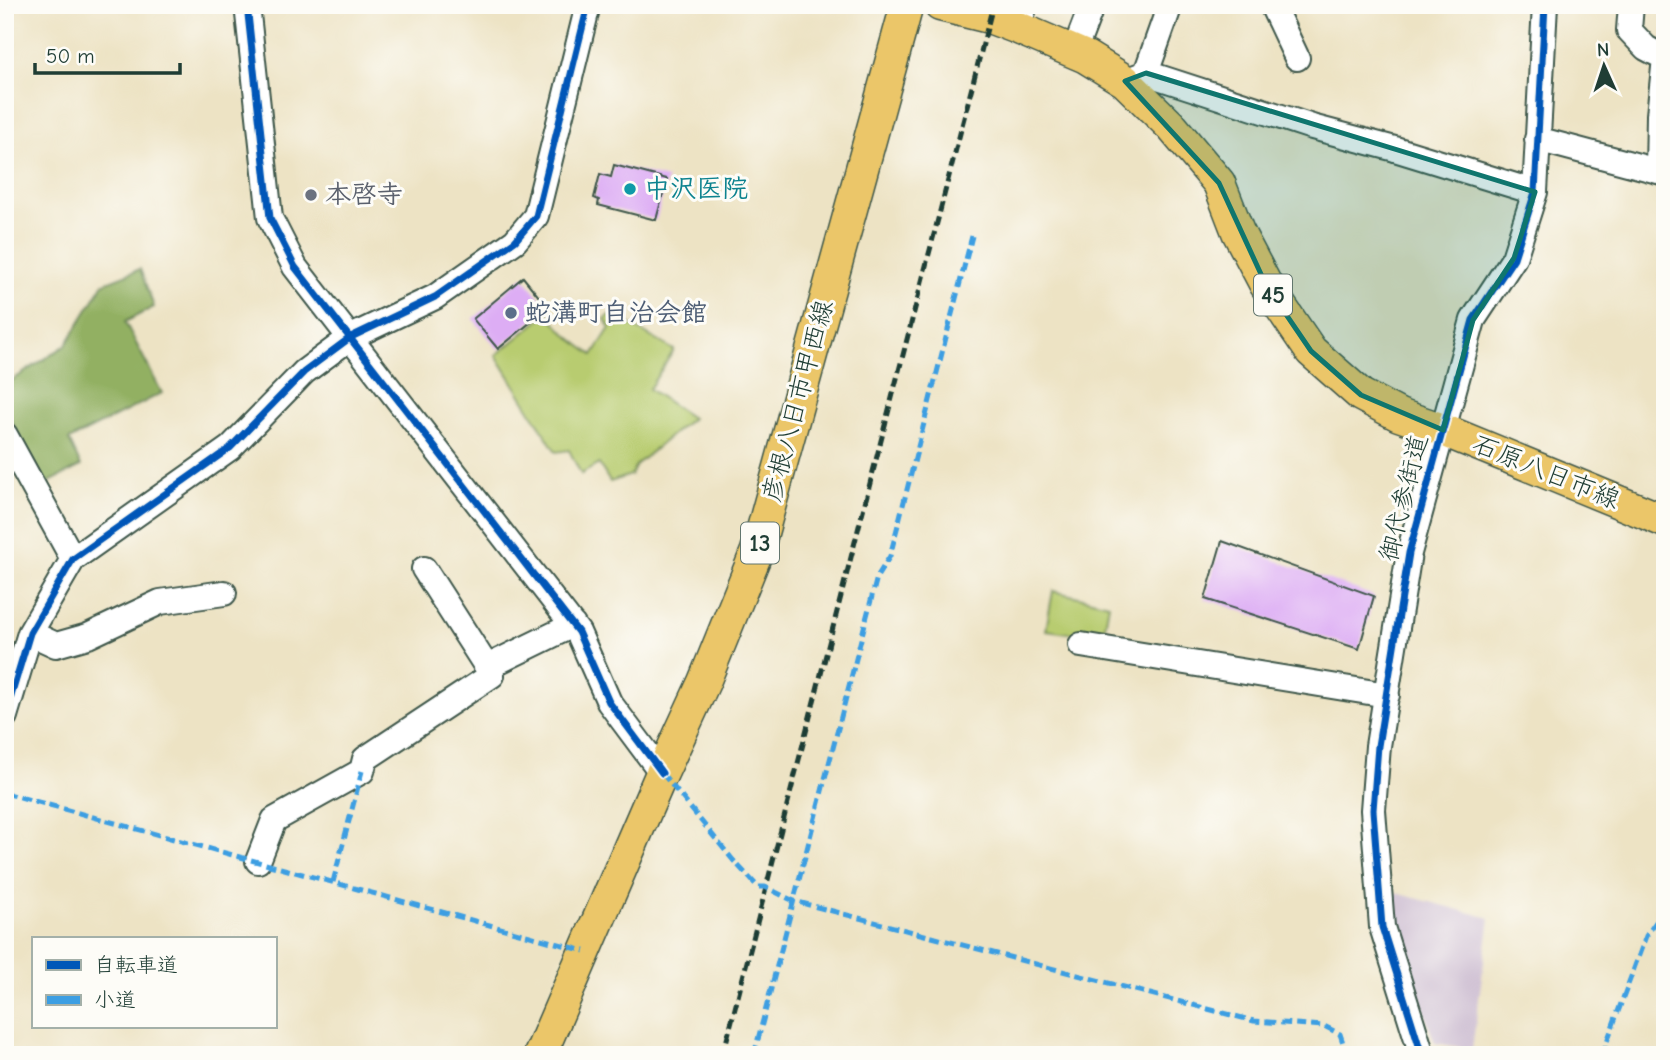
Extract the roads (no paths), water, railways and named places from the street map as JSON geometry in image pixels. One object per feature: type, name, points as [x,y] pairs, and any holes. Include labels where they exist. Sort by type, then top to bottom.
[{"type":"main road","name":"彦根八日市甲西線","points":[[540,1055],[704,682],[757,551],[906,5]]},
{"type":"main road","name":"石原八日市線","points":[[940,5],[989,17],[1022,17],[1074,52],[1136,77],[1172,127],[1219,183],[1238,232],[1266,285],[1311,351],[1361,395],[1399,415],[1443,430],[1665,521]]},
{"type":"street","points":[[247,5],[270,218],[295,267],[573,625],[609,702],[662,773]]},
{"type":"street","points":[[5,716],[30,633],[74,559],[230,448],[304,372],[351,337],[435,297],[515,241],[536,216],[588,5]]},
{"type":"street","points":[[1074,52],[1092,5]]},
{"type":"street","points":[[1170,5],[1136,77],[1395,149],[1535,192]]},
{"type":"street","points":[[1272,5],[1297,58]]},
{"type":"street","name":"御代参街道","points":[[1422,1055],[1382,927],[1373,810],[1378,746],[1409,553],[1473,320],[1514,257],[1535,192],[1545,5]]},
{"type":"street","points":[[1537,139],[1661,172],[1659,115],[1665,58],[1646,48],[1629,30],[1631,5]]},
{"type":"street","points":[[5,435],[74,559]]},
{"type":"street","points":[[258,861],[274,820],[362,771],[365,759],[492,676],[424,569]]},
{"type":"street","points":[[30,633],[56,645],[88,636],[160,602],[223,593]]},
{"type":"street","points":[[487,667],[573,625]]},
{"type":"street","points":[[1082,645],[1387,695]]},
{"type":"railway","points":[[723,1055],[993,5]]},
{"type":"place","name":"中沢医院","points":[[630,189]]},
{"type":"place","name":"本啓寺","points":[[311,195]]},
{"type":"place","name":"蛇溝町自治会館","points":[[511,313]]}]
